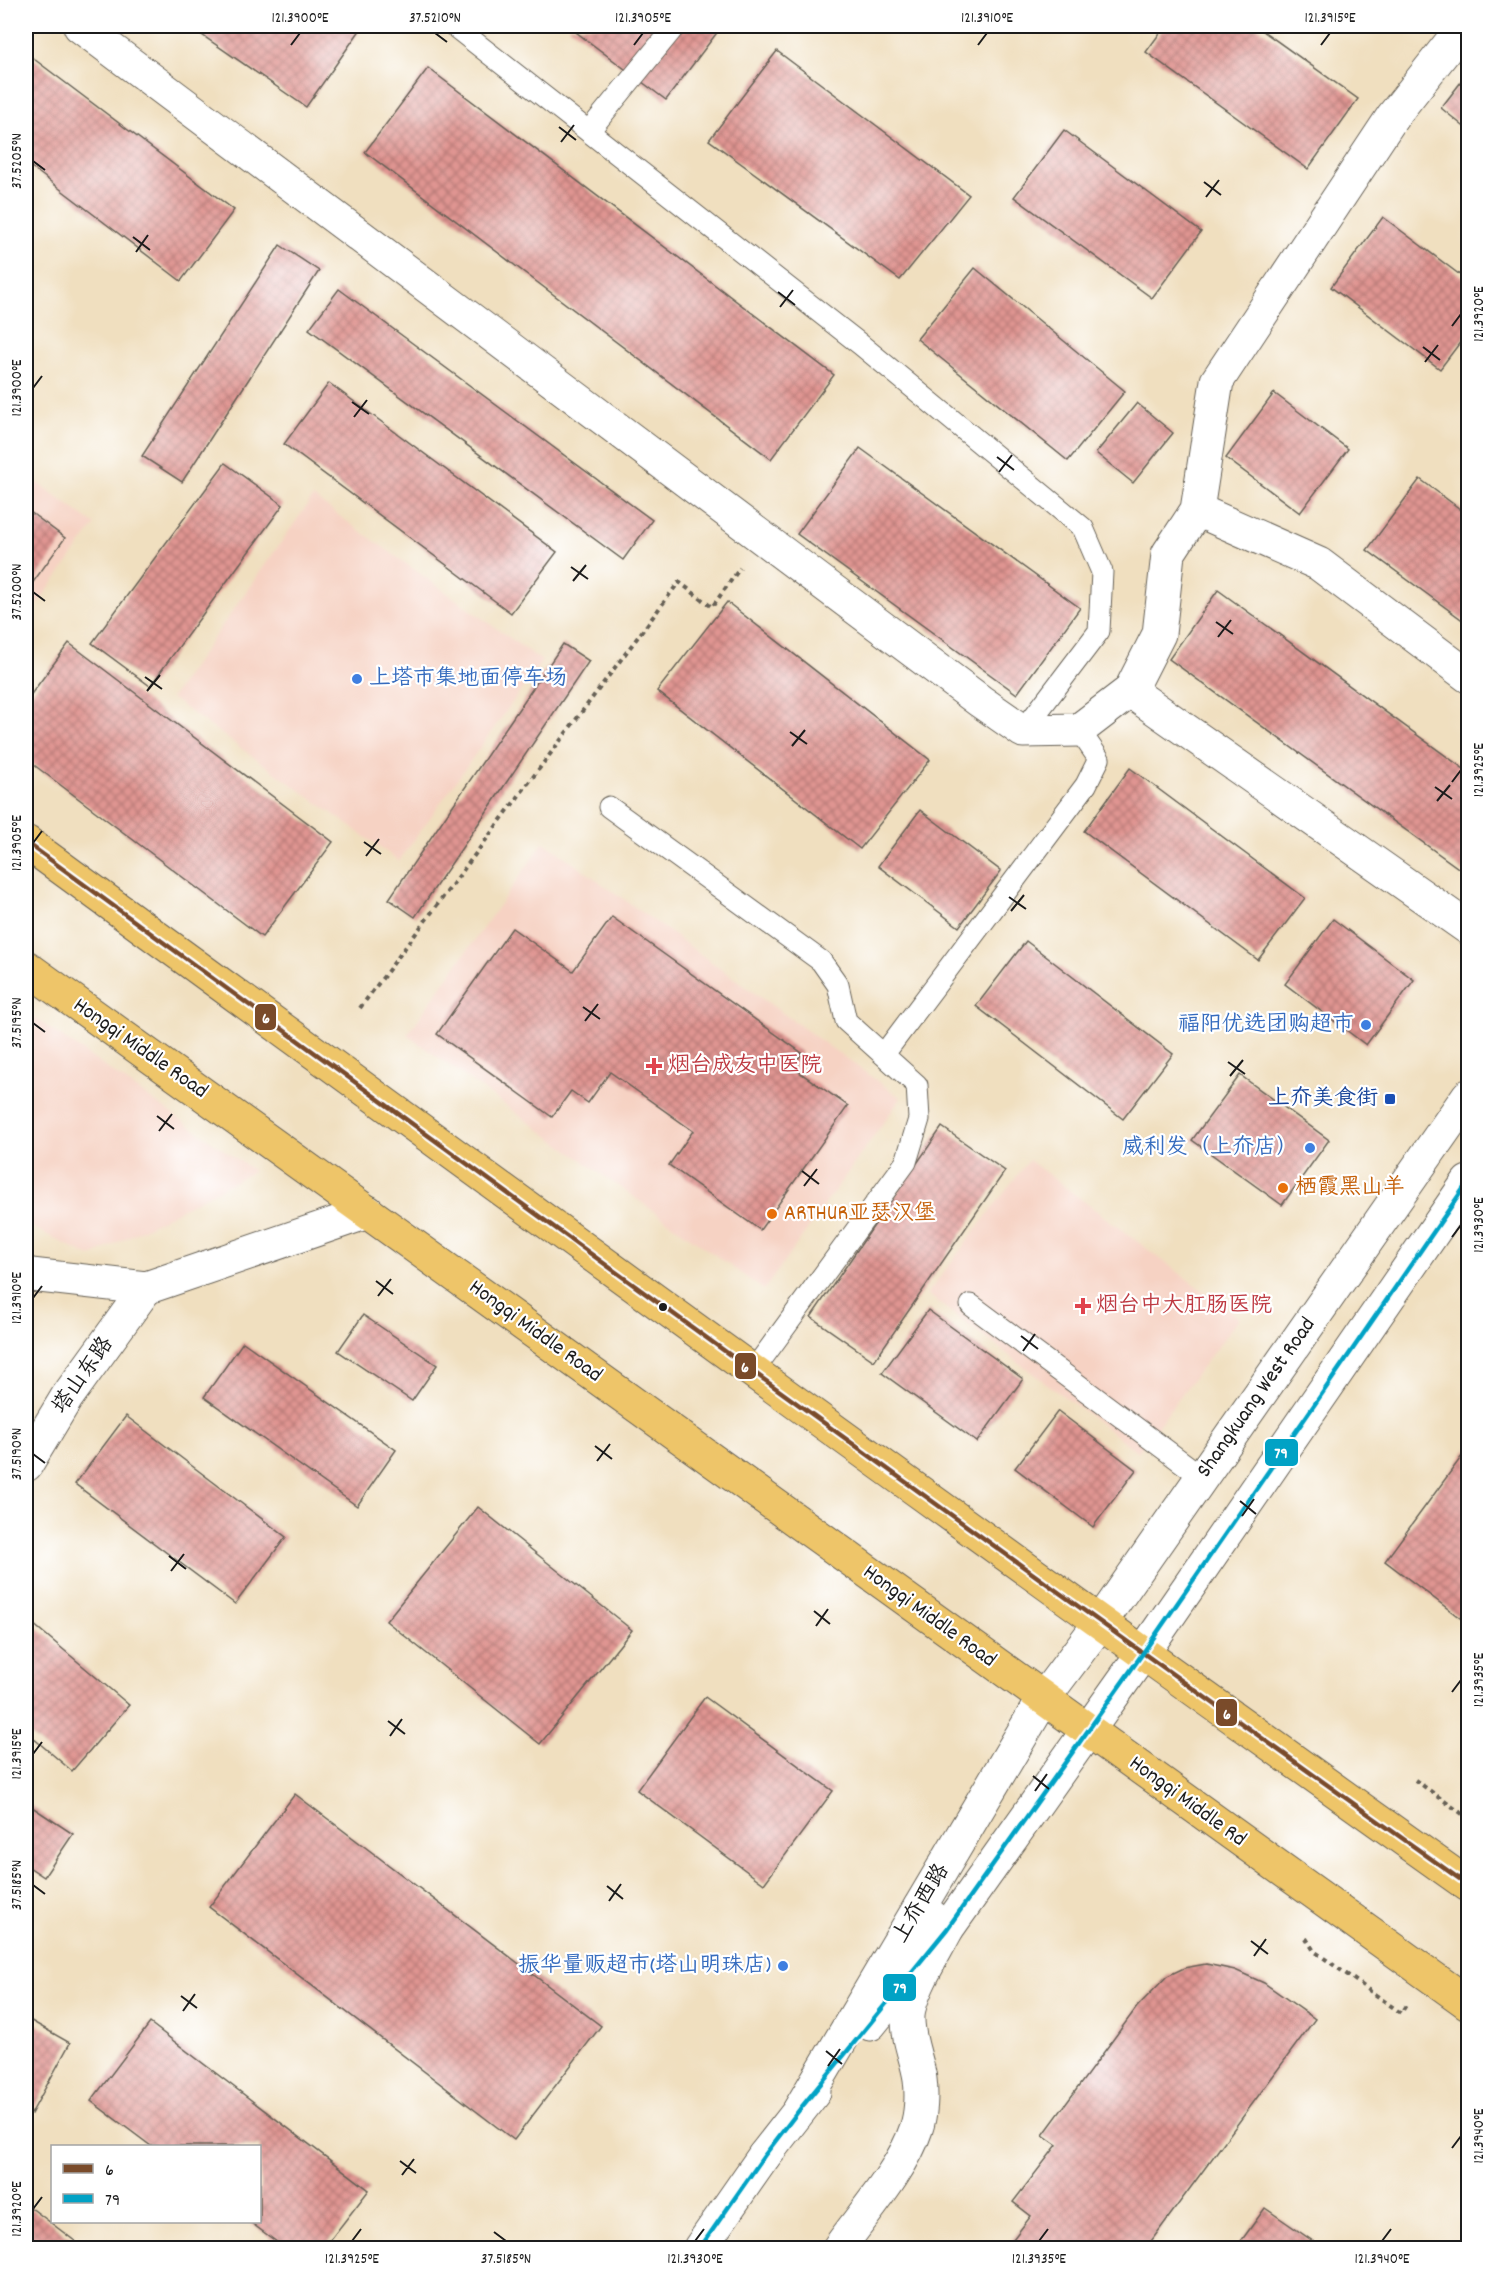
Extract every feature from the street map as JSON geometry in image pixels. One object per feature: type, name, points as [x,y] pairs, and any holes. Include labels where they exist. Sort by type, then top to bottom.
[{"type":"main road","points":[[26,842],[1100,1623],[1468,1885]]},
{"type":"main road","name":"Hongqi Middle Road","points":[[26,968],[1043,1699]]},
{"type":"main road","name":"Hongqi Middle Rd","points":[[1043,1699],[1468,2003]]},
{"type":"street","points":[[80,26],[1023,731],[1079,730],[1130,691],[1159,634],[1168,554],[1197,510],[1216,381],[1393,116],[1464,26]]},
{"type":"street","points":[[1197,510],[1319,564],[1468,676]]},
{"type":"street","points":[[1130,691],[1468,928]]},
{"type":"street","name":"Shangkuang West Road","points":[[1043,1699],[1100,1623],[1468,1096]]},
{"type":"street","points":[[1143,1653],[1468,1182]]},
{"type":"street","points":[[26,1273],[146,1288],[368,1212]]},
{"type":"street","name":"塔山东路","points":[[26,1465],[67,1397],[146,1288]]},
{"type":"street","name":"上夼西路","points":[[700,2248],[800,2109],[947,1929],[1143,1653]]},
{"type":"street","name":"上夼西路","points":[[800,2109],[1043,1699]]},
{"type":"street","points":[[839,2248],[899,2164],[916,2129],[921,2101],[920,2079],[908,2035],[908,2014],[913,1996],[947,1929],[920,1907]]},
{"type":"lane","points":[[454,26],[860,344],[1083,528],[1102,572],[1099,631],[1023,731]]},
{"type":"lane","points":[[589,131],[675,26]]},
{"type":"lane","points":[[884,1054],[1086,785],[1099,759],[1079,730]]},
{"type":"lane","points":[[609,807],[821,961],[838,985],[846,1021],[917,1085],[919,1119],[906,1162],[753,1371]]},
{"type":"lane","points":[[971,1305],[1202,1477]]},
{"type":"path","points":[[360,1008],[679,582],[712,607],[745,562]]},
{"type":"path","points":[[1415,1780],[1468,1818]]},
{"type":"shaded area","points":[[26,474],[95,525],[26,620]]},
{"type":"shaded area","name":"上塔市集地面停车场","points":[[313,497],[542,661],[399,861],[171,698]]},
{"type":"shaded area","name":"烟台成友中医院","points":[[544,842],[901,1098],[764,1290],[407,1035]]},
{"type":"shaded area","points":[[26,1012],[254,1171],[90,1257],[26,1224]]},
{"type":"shaded area","name":"烟台中大肛肠医院","points":[[1029,1160],[1239,1318],[1138,1452],[927,1294]]},
{"type":"building","points":[[189,26],[363,26],[306,107]]},
{"type":"building","points":[[568,26],[722,26],[666,100]]},
{"type":"building","points":[[1165,26],[1256,26],[1358,99],[1308,169],[1146,52]]},
{"type":"building","points":[[777,51],[969,195],[900,280],[709,140]]},
{"type":"building","points":[[26,53],[234,210],[181,281],[26,163]]},
{"type":"building","points":[[428,68],[834,375],[771,459],[365,152]]},
{"type":"building","points":[[1468,73],[1468,130],[1441,108]]},
{"type":"building","points":[[1064,130],[1201,232],[1152,298],[1014,197]]},
{"type":"building","points":[[1383,217],[1468,281],[1468,332],[1440,369],[1331,287]]},
{"type":"building","points":[[280,245],[319,271],[182,482],[142,456]]},
{"type":"building","points":[[975,268],[1125,391],[1068,461],[917,339]]},
{"type":"building","points":[[339,289],[652,520],[623,560],[309,329]]},
{"type":"building","points":[[329,383],[557,552],[511,613],[284,444]]},
{"type":"building","points":[[1274,393],[1348,449],[1300,513],[1226,458]]},
{"type":"building","points":[[1137,403],[1173,433],[1133,483],[1096,453]]},
{"type":"building","points":[[860,448],[1080,608],[1017,694],[797,534]]},
{"type":"building","points":[[225,463],[283,505],[150,686],[92,643]]},
{"type":"building","points":[[1420,479],[1468,515],[1468,624],[1367,550]]},
{"type":"building","points":[[26,509],[65,538],[26,592]]},
{"type":"building","points":[[1218,590],[1468,772],[1468,875],[1169,659]]},
{"type":"building","points":[[727,602],[930,760],[860,849],[657,691]]},
{"type":"building","points":[[69,643],[333,842],[262,937],[26,759],[26,701]]},
{"type":"building","points":[[563,644],[589,661],[415,917],[389,899]]},
{"type":"building","points":[[1130,768],[1305,898],[1258,960],[1084,831]]},
{"type":"building","points":[[920,810],[1001,871],[959,927],[878,866]]},
{"type":"building","points":[[612,917],[802,1053],[792,1067],[848,1106],[760,1230],[669,1165],[693,1131],[610,1072],[588,1103],[571,1091],[552,1117],[437,1034],[512,928],[573,971]]},
{"type":"building","points":[[1333,919],[1414,980],[1366,1045],[1285,984]]},
{"type":"building","points":[[1026,941],[1173,1054],[1123,1119],[976,1006]]},
{"type":"building","points":[[1240,1075],[1329,1140],[1282,1205],[1192,1140]]},
{"type":"building","points":[[942,1127],[1005,1171],[874,1361],[811,1317]]},
{"type":"building","points":[[928,1310],[1023,1379],[977,1442],[882,1373]]},
{"type":"building","points":[[363,1315],[437,1365],[412,1401],[338,1351]]},
{"type":"building","points":[[243,1342],[396,1450],[357,1506],[204,1397]]},
{"type":"building","points":[[1058,1411],[1136,1470],[1093,1527],[1015,1468]]},
{"type":"building","points":[[126,1416],[286,1537],[235,1604],[75,1484]]},
{"type":"building","points":[[1468,1448],[1468,1624],[1385,1561]]},
{"type":"building","points":[[478,1507],[632,1630],[540,1744],[386,1621]]},
{"type":"building","points":[[26,1618],[129,1705],[72,1771],[26,1732]]},
{"type":"building","points":[[705,1697],[833,1791],[764,1884],[637,1790]]},
{"type":"building","points":[[295,1794],[601,2026],[514,2140],[209,1907]]},
{"type":"building","points":[[26,1803],[73,1834],[44,1877],[26,1865]]},
{"type":"building","points":[[1206,1964],[1235,1970],[1264,1983],[1315,2019],[1146,2248],[1006,2248],[1031,2216],[1013,2202],[1057,2145],[1043,2135],[1137,2007],[1167,1976],[1184,1968]]},
{"type":"building","points":[[26,2018],[70,2043],[31,2114],[26,2111]]},
{"type":"building","points":[[150,2023],[369,2190],[324,2248],[285,2248],[251,2223],[261,2223],[261,2145],[150,2145],[91,2101]]},
{"type":"building","points":[[26,2204],[84,2248],[26,2248]]},
{"type":"building","points":[[1265,2208],[1323,2248],[1236,2248]]},
{"type":"transit line","name":"6","points":[[26,842],[926,1497],[1468,1885]]},
{"type":"transit line","name":"79","points":[[700,2248],[800,2109],[947,1929],[1143,1653],[1468,1182]]},
{"type":"place","name":"上塔市集地面停车场","points":[[357,679]]},
{"type":"place","name":"福阳优选团购超市","points":[[1366,1025]]},
{"type":"place","name":"烟台成友中医院","points":[[654,1066]]},
{"type":"place","name":"上夼美食街","points":[[1390,1099]]},
{"type":"place","name":"威利发（上夼店）","points":[[1310,1148]]},
{"type":"place","name":"栖霞黑山羊","points":[[1283,1188]]},
{"type":"place","name":"ARTHUR亚瑟汉堡","points":[[772,1214]]},
{"type":"place","name":"烟台中大肛肠医院","points":[[1083,1306]]},
{"type":"place","name":"振华量贩超市(塔山明珠店)","points":[[783,1966]]}]
